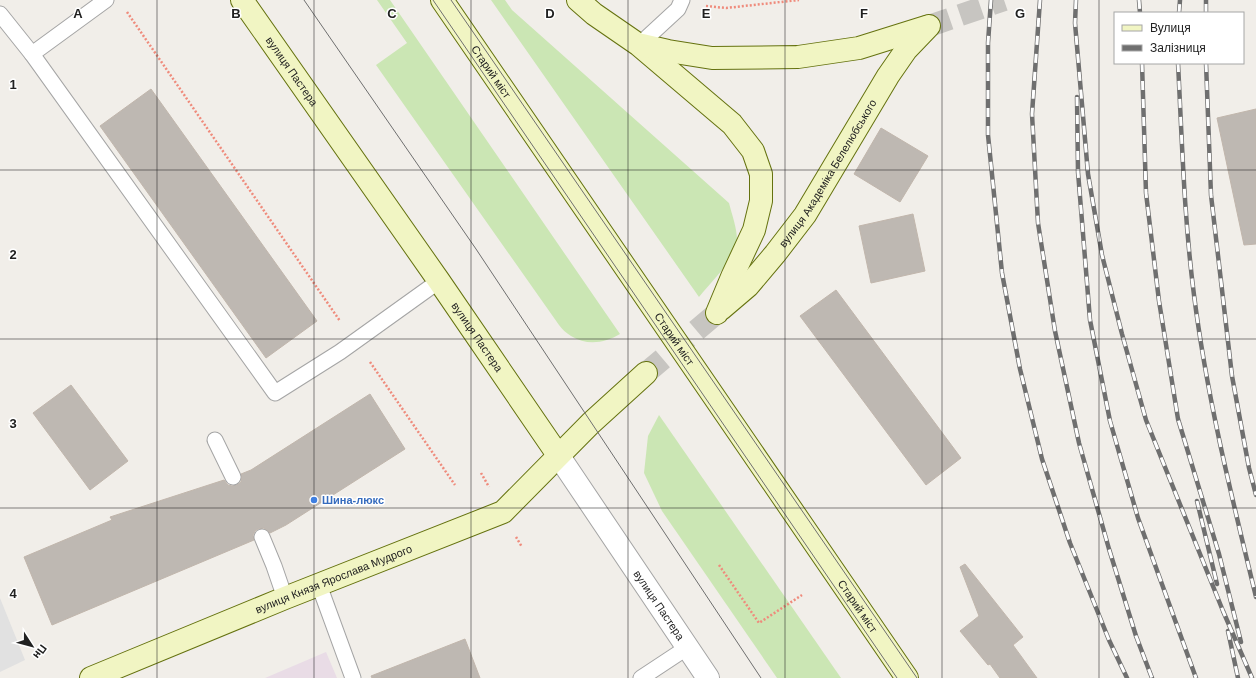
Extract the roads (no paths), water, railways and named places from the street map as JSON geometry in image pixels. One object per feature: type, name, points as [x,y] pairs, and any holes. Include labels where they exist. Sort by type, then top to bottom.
[{"type":"main road","name":"вулиця Пастера","points":[[242,0],[439,281],[558,456]]},
{"type":"main road","name":"Старий міст","points":[[442,0],[907,678]]},
{"type":"main road","points":[[578,0],[594,14],[639,45]]},
{"type":"main road","name":"вулиця Академіка Белелюбського","points":[[929,26],[906,50],[888,76],[805,215],[748,286],[717,313],[754,230],[762,201],[761,174],[753,151],[732,124],[639,45],[668,52],[712,58],[798,58],[859,48],[929,26]]},
{"type":"main road","points":[[558,456],[646,373]]},
{"type":"main road","name":"вулиця Князя Ярослава Мудрого","points":[[91,678],[285,598],[502,512],[558,456]]},
{"type":"street","name":"вулиця Пастера","points":[[558,456],[708,678]]},
{"type":"lane","points":[[32,54],[106,0]]},
{"type":"lane","points":[[639,45],[678,10],[681,1]]},
{"type":"lane","points":[[0,14],[32,54],[276,393],[355,341],[439,281]]},
{"type":"lane","points":[[215,440],[233,476]]},
{"type":"lane","points":[[262,537],[285,598]]},
{"type":"lane","points":[[319,585],[353,678]]},
{"type":"lane","points":[[641,678],[688,647]]},
{"type":"tunnel","points":[[929,26],[1004,0]]},
{"type":"tunnel","points":[[646,373],[717,313]]},
{"type":"tram line","points":[[304,0],[476,249],[761,678]]},
{"type":"tram line","points":[[433,0],[897,678]]},
{"type":"tram line","points":[[451,0],[917,678]]},
{"type":"railway","points":[[991,0],[988,43],[988,135],[1002,273],[1020,369],[1042,459],[1070,543],[1109,640],[1127,678]]},
{"type":"railway","points":[[1040,0],[1032,114],[1038,223],[1055,331],[1079,443],[1109,549],[1136,636],[1152,678]]},
{"type":"railway","points":[[1076,0],[1075,23],[1088,174],[1102,255],[1122,334],[1146,420],[1223,611],[1252,678]]},
{"type":"railway","points":[[1139,0],[1140,12]]},
{"type":"railway","points":[[1179,12],[1180,0]]},
{"type":"railway","points":[[1206,0],[1206,12]]},
{"type":"railway","points":[[1142,64],[1146,193],[1159,301],[1178,419],[1219,554],[1241,642]]},
{"type":"railway","points":[[1178,64],[1188,237],[1199,333],[1221,448],[1256,597]]},
{"type":"railway","points":[[1206,64],[1211,195],[1232,376],[1249,468],[1256,495]]},
{"type":"railway","points":[[1077,97],[1078,172],[1090,320],[1110,421],[1138,518],[1196,678]]},
{"type":"railway","points":[[1197,501],[1217,584]]},
{"type":"railway","points":[[1228,631],[1238,678]]},
{"type":"place","name":"Шина-люкс","points":[[314,500]]}]
